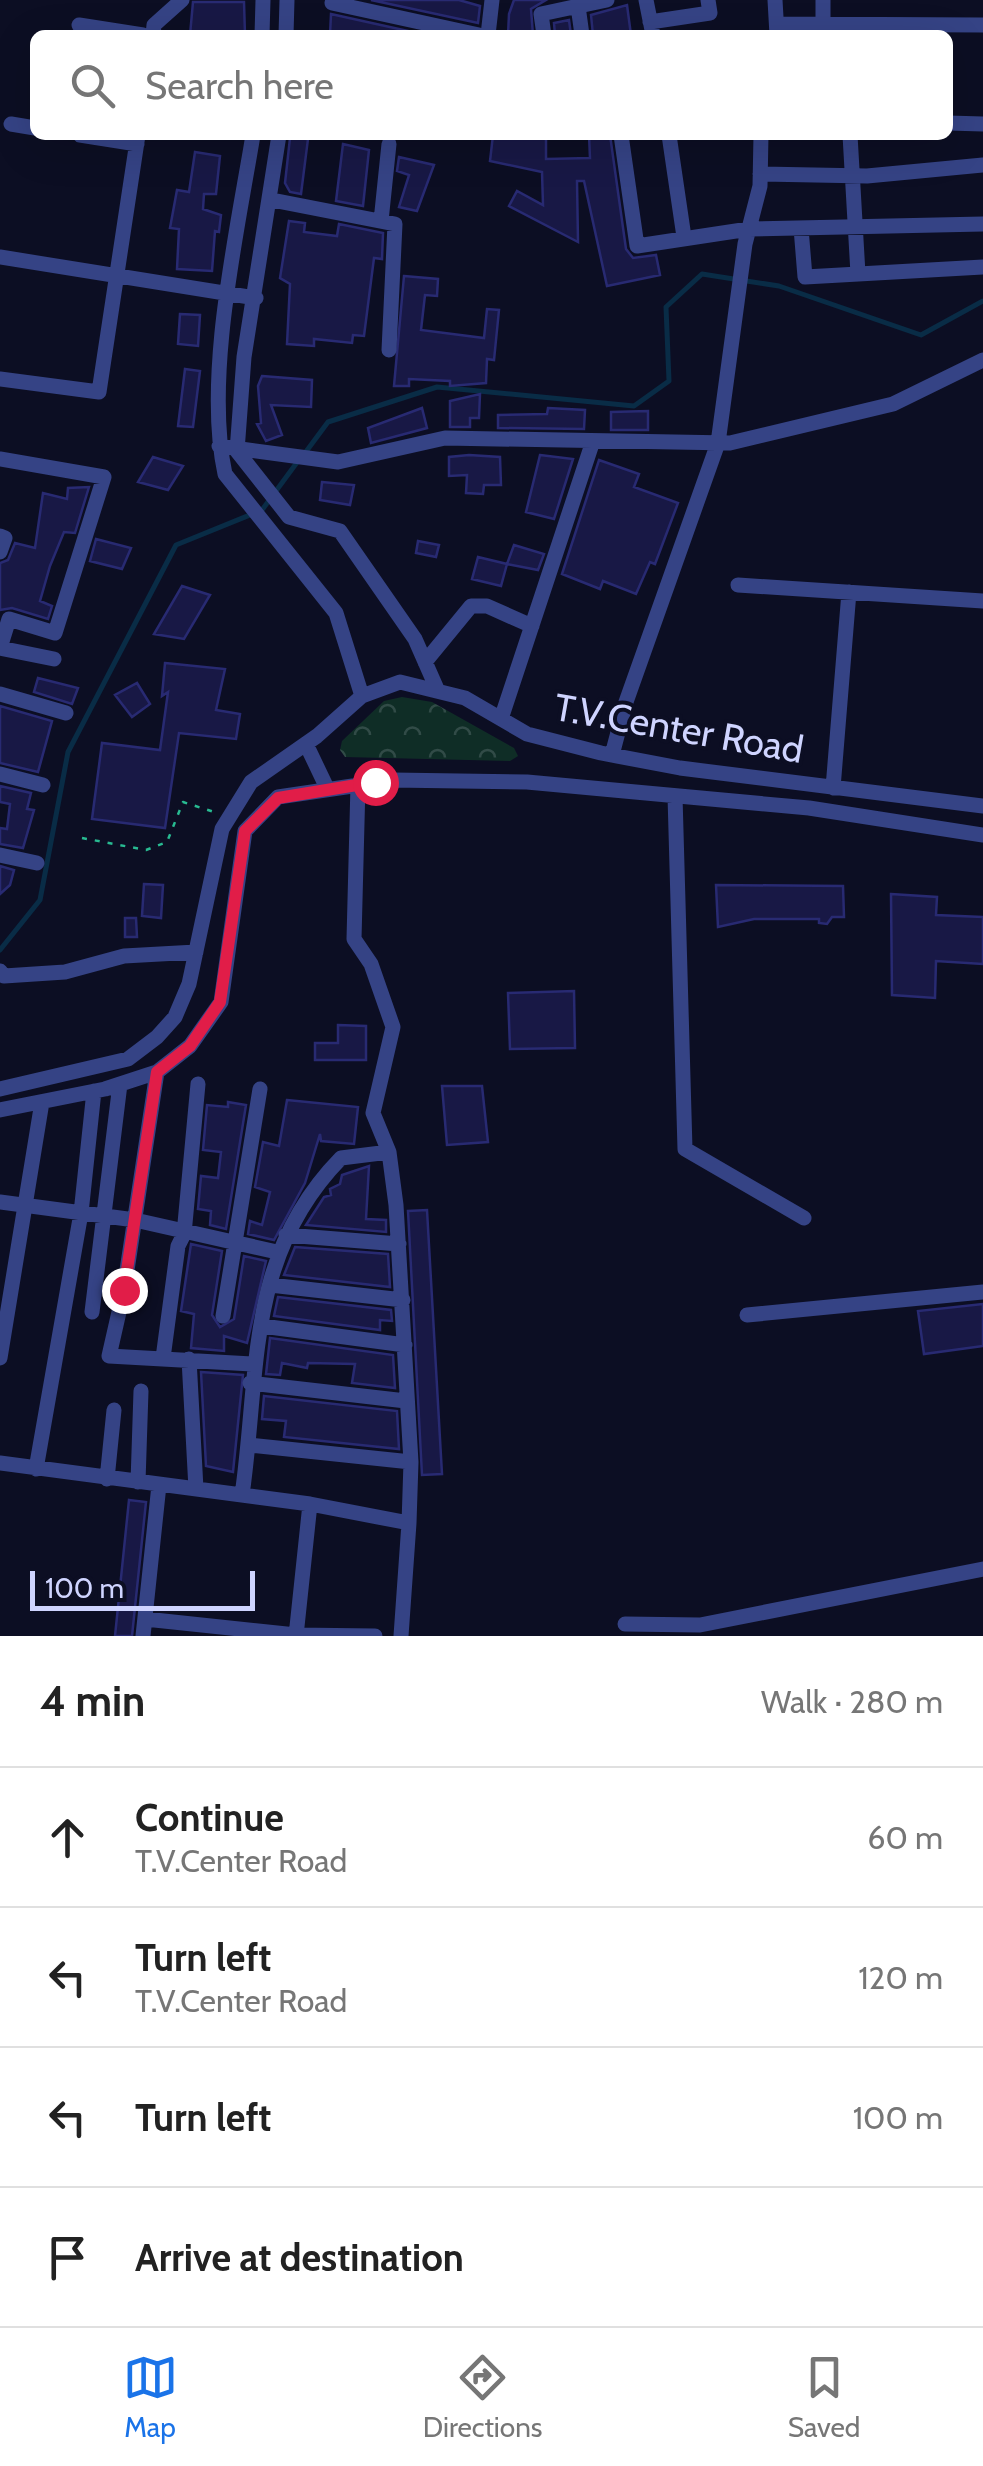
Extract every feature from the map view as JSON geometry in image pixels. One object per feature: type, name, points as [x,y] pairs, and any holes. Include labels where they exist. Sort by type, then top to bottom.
[{"type":"street","points":[[154,30],[154,25],[182,0]]},
{"type":"street","points":[[262,30],[263,0]]},
{"type":"street","points":[[286,30],[287,0]]},
{"type":"street","points":[[543,30],[541,14],[607,0]]},
{"type":"street","points":[[646,0],[651,28],[678,18],[710,13],[708,0]]},
{"type":"street","points":[[674,0],[678,18]]},
{"type":"street","points":[[775,0],[777,29],[823,24],[843,30],[983,25]]},
{"type":"street","points":[[823,0],[823,24]]},
{"type":"street","points":[[488,1],[488,30]]},
{"type":"street","points":[[332,3],[456,30]]},
{"type":"street","points":[[578,6],[581,30]]},
{"type":"street","points":[[79,26],[107,30]]},
{"type":"street","points":[[11,124],[30,127]]},
{"type":"street","points":[[953,124],[983,124]]},
{"type":"street","points":[[0,379],[99,392],[137,140]]},
{"type":"street","points":[[252,140],[226,294],[219,446],[225,474],[336,613],[362,696]]},
{"type":"street","points":[[240,457],[244,357],[279,140]]},
{"type":"street","points":[[621,140],[637,246],[684,236],[746,236],[800,228],[983,224]]},
{"type":"street","points":[[670,140],[684,236]]},
{"type":"street","points":[[612,755],[626,702],[718,443],[746,236],[760,174],[761,140]]},
{"type":"street","points":[[850,140],[858,274]]},
{"type":"street","points":[[381,221],[389,144]]},
{"type":"street","points":[[760,174],[938,173],[983,165]]},
{"type":"street","points":[[272,200],[395,224],[389,350]]},
{"type":"street","points":[[800,228],[805,277],[983,268]]},
{"type":"street","points":[[0,257],[256,298]]},
{"type":"street","points":[[240,457],[324,462],[389,454],[444,438],[718,443],[892,404],[983,360]]},
{"type":"street","points":[[501,719],[594,441]]},
{"type":"street","points":[[219,446],[240,457],[289,516],[340,531],[416,639],[438,689]]},
{"type":"street","points":[[0,459],[104,477],[55,632],[9,619],[0,648],[54,659]]},
{"type":"street","points":[[0,536],[5,538],[0,552]]},
{"type":"street","points":[[738,586],[983,601]]},
{"type":"street","points":[[834,788],[849,592]]},
{"type":"street","points":[[425,662],[471,606],[487,606],[532,626]]},
{"type":"street","name":"T.V.Center Road","points":[[0,1089],[128,1059],[175,1017],[196,952],[226,822],[251,782],[306,744],[362,696],[400,682],[465,698],[527,734],[612,755],[983,806]]},
{"type":"street","points":[[0,694],[66,713]]},
{"type":"street","points":[[306,744],[327,788]]},
{"type":"street","points":[[651,794],[653,763]]},
{"type":"street","points":[[0,774],[43,784]]},
{"type":"street","name":"T.V.Center Road","points":[[0,1110],[106,1088],[157,1072],[190,1046],[220,1002],[245,831],[278,798],[393,780],[527,782],[808,808],[983,834]]},
{"type":"street","points":[[358,784],[354,939],[371,964],[393,1027],[374,1114],[389,1152],[403,1300],[410,1462],[401,1636]]},
{"type":"street","points":[[887,822],[891,795]]},
{"type":"street","points":[[675,796],[685,1149],[804,1218]]},
{"type":"street","points":[[0,855],[36,864]]},
{"type":"street","points":[[2,973],[65,972],[124,956],[196,952]]},
{"type":"street","points":[[92,1312],[104,1216],[106,1088],[100,1066]]},
{"type":"street","points":[[157,1072],[109,1356],[252,1364]]},
{"type":"street","points":[[163,1358],[178,1246],[184,1234],[198,1084]]},
{"type":"street","points":[[36,1468],[106,1088]]},
{"type":"street","points":[[222,1316],[260,1089]]},
{"type":"street","points":[[0,1358],[42,1102]]},
{"type":"street","points":[[242,1495],[249,1446],[252,1364],[277,1252],[302,1204],[341,1158],[389,1152]]},
{"type":"street","points":[[0,1202],[135,1220],[277,1252]]},
{"type":"street","points":[[286,1236],[399,1244]]},
{"type":"street","points":[[270,1285],[403,1300]]},
{"type":"street","points":[[747,1315],[983,1292]]},
{"type":"street","points":[[262,1326],[405,1344]]},
{"type":"street","points":[[189,1359],[196,1489]]},
{"type":"street","points":[[250,1384],[406,1401]]},
{"type":"street","points":[[138,1482],[141,1391]]},
{"type":"street","points":[[107,1479],[114,1410]]},
{"type":"street","points":[[249,1446],[410,1462]]},
{"type":"street","points":[[0,1463],[310,1504],[409,1522]]},
{"type":"street","points":[[159,1485],[144,1628],[375,1636]]},
{"type":"street","points":[[296,1636],[310,1504]]},
{"type":"street","points":[[625,1624],[700,1624],[983,1569]]},
{"type":"path","points":[[82,838],[146,850],[167,842],[184,802],[209,808],[226,822]]},
{"type":"green space","points":[[402,697],[432,702],[514,748],[518,756],[510,761],[345,757],[340,750],[342,741],[384,701]]},
{"type":"building","points":[[371,0],[459,0],[480,6],[478,23]]},
{"type":"building","points":[[514,0],[546,0],[531,9],[533,30],[508,30]]},
{"type":"building","points":[[193,2],[244,2],[245,30],[190,30]]},
{"type":"building","points":[[627,5],[630,30],[592,30],[591,15]]},
{"type":"building","points":[[331,14],[403,30],[330,30]]},
{"type":"building","points":[[569,20],[570,30],[555,30],[554,23]]},
{"type":"building","points":[[290,140],[308,140],[301,194],[290,192],[285,183]]},
{"type":"building","points":[[492,140],[546,140],[546,159],[590,158],[589,140],[611,140],[626,249],[633,258],[656,255],[660,275],[607,286],[584,181],[577,181],[578,242],[509,206],[517,191],[543,205],[542,172],[490,161]]},
{"type":"building","points":[[343,144],[369,150],[363,206],[336,201]]},
{"type":"building","points":[[195,152],[220,156],[216,194],[204,194],[203,209],[221,215],[219,232],[215,231],[212,271],[177,269],[179,229],[170,228],[177,190],[189,192]]},
{"type":"building","points":[[399,157],[434,165],[417,211],[399,207],[409,175],[397,171]]},
{"type":"building","points":[[289,221],[305,223],[304,232],[337,236],[339,224],[383,233],[382,259],[374,258],[364,336],[353,335],[352,343],[314,339],[314,346],[287,344],[290,284],[280,278]]},
{"type":"building","points":[[404,276],[438,279],[437,296],[425,295],[421,330],[484,338],[487,309],[499,310],[494,360],[487,359],[486,383],[450,386],[450,381],[409,379],[409,386],[394,386]]},
{"type":"building","points":[[180,314],[200,315],[198,346],[178,344]]},
{"type":"building","points":[[185,369],[200,371],[193,427],[178,426]]},
{"type":"building","points":[[262,376],[312,380],[311,407],[271,405],[282,435],[266,441],[257,424],[261,423],[258,386]]},
{"type":"building","points":[[480,394],[479,418],[470,418],[470,427],[450,427],[450,401]]},
{"type":"building","points":[[422,408],[427,428],[371,443],[368,428]]},
{"type":"building","points":[[548,408],[585,410],[584,429],[498,428],[498,415],[547,414]]},
{"type":"building","points":[[648,411],[648,430],[611,430],[611,412]]},
{"type":"building","points":[[540,455],[573,459],[554,519],[526,512]]},
{"type":"building","points":[[153,457],[183,466],[168,490],[138,482]]},
{"type":"building","points":[[449,457],[500,457],[501,485],[484,485],[483,494],[466,493],[467,475],[449,476]]},
{"type":"building","points":[[599,460],[639,474],[634,487],[678,503],[655,564],[650,562],[636,594],[603,581],[600,589],[562,574]]},
{"type":"building","points":[[322,482],[354,485],[350,505],[320,500]]},
{"type":"building","points":[[89,487],[75,533],[64,532],[50,566],[40,601],[52,606],[48,619],[12,608],[0,610],[0,563],[8,560],[15,543],[35,548],[43,493],[67,499],[68,488]]},
{"type":"building","points":[[96,539],[131,548],[122,569],[90,561]]},
{"type":"building","points":[[418,541],[439,545],[436,557],[416,553]]},
{"type":"building","points":[[514,545],[544,554],[538,570],[507,564]]},
{"type":"building","points":[[478,557],[507,564],[501,586],[472,579]]},
{"type":"building","points":[[182,586],[210,595],[184,639],[154,634]]},
{"type":"building","points":[[165,663],[225,669],[216,710],[240,714],[236,739],[179,733],[165,828],[92,819],[102,743],[160,750],[168,692],[162,696]]},
{"type":"building","points":[[38,678],[78,688],[72,704],[34,692]]},
{"type":"building","points":[[137,683],[150,704],[132,717],[115,695]]},
{"type":"building","points":[[0,706],[52,721],[38,772],[0,763]]},
{"type":"building","points":[[0,786],[31,793],[27,809],[34,810],[23,848],[0,844],[0,828],[7,829],[10,804],[0,802]]},
{"type":"building","points":[[0,866],[14,870],[10,885],[0,894]]},
{"type":"building","points":[[144,884],[163,885],[161,918],[142,916]]},
{"type":"building","points":[[716,885],[843,886],[844,917],[832,917],[827,924],[819,923],[819,919],[754,919],[718,927]]},
{"type":"building","points":[[891,894],[937,897],[936,915],[983,917],[983,964],[936,961],[935,998],[892,995]]},
{"type":"building","points":[[125,918],[136,918],[137,937],[125,937]]},
{"type":"building","points":[[574,991],[575,1048],[510,1049],[508,993]]},
{"type":"building","points":[[338,1025],[366,1026],[366,1060],[315,1060],[315,1043],[338,1043]]},
{"type":"building","points":[[442,1086],[482,1086],[488,1142],[447,1145]]},
{"type":"building","points":[[287,1100],[358,1107],[354,1144],[321,1141],[320,1134],[305,1183],[274,1240],[248,1234],[250,1221],[262,1225],[270,1192],[255,1187],[263,1142],[279,1146]]},
{"type":"building","points":[[228,1102],[246,1105],[226,1229],[210,1225],[211,1211],[198,1209],[201,1176],[218,1178],[221,1152],[203,1150],[207,1105],[228,1107]]},
{"type":"building","points":[[369,1166],[366,1219],[386,1220],[386,1232],[306,1225],[324,1197],[331,1195],[330,1189],[340,1184],[342,1175]]},
{"type":"building","points":[[427,1210],[442,1474],[422,1475],[408,1211]]},
{"type":"building","points":[[191,1244],[222,1251],[212,1315],[220,1327],[234,1319],[244,1256],[266,1261],[247,1343],[224,1336],[224,1351],[191,1348],[194,1314],[181,1311]]},
{"type":"building","points":[[295,1247],[388,1254],[390,1287],[284,1275]]},
{"type":"building","points":[[278,1297],[391,1310],[392,1321],[380,1320],[380,1330],[274,1316]]},
{"type":"building","points":[[983,1304],[983,1346],[924,1354],[918,1311]]},
{"type":"building","points":[[270,1338],[393,1355],[395,1388],[352,1383],[355,1364],[308,1363],[307,1368],[282,1363],[280,1375],[266,1374]]},
{"type":"building","points":[[201,1372],[243,1375],[233,1472],[206,1466]]},
{"type":"building","points":[[264,1396],[397,1411],[399,1449],[284,1437],[286,1421],[262,1419]]},
{"type":"building","points":[[129,1500],[146,1502],[132,1636],[115,1636]]},
{"type":"waterway","points":[[305,453],[328,422],[437,387],[634,406],[669,381],[666,307],[702,274],[779,286],[921,335],[983,301]]},
{"type":"waterway","points":[[0,950],[40,900],[68,752],[176,545],[262,510],[298,461]]},
{"type":"route","points":[[124,1290],[157,1072],[190,1046],[220,1002],[245,831],[278,798],[375,782]]}]
